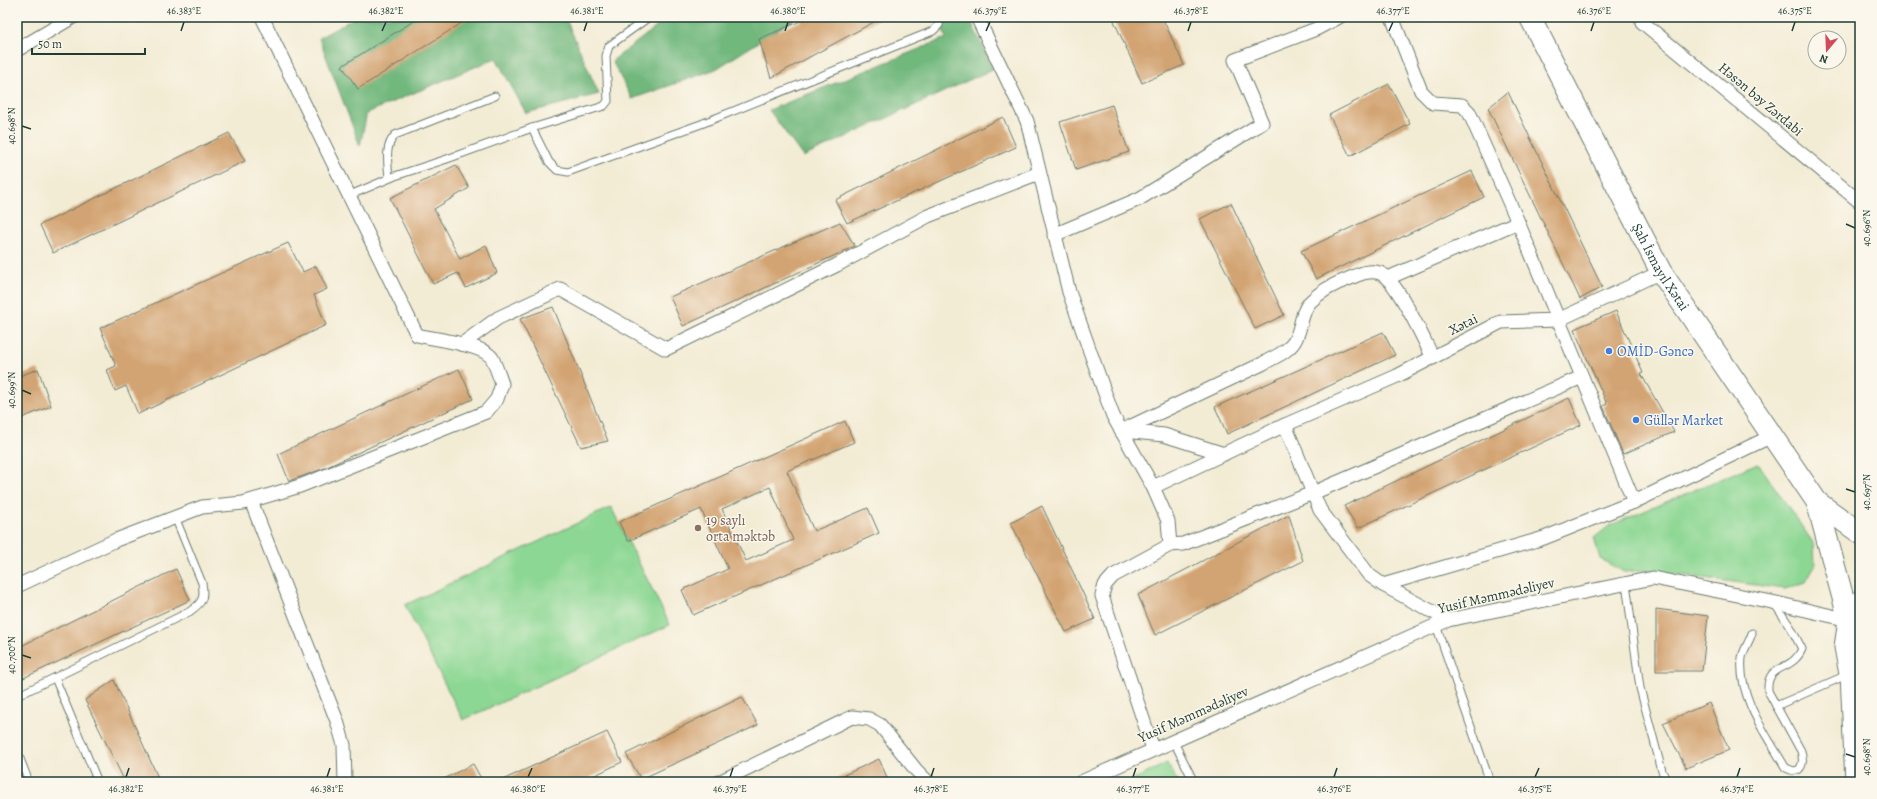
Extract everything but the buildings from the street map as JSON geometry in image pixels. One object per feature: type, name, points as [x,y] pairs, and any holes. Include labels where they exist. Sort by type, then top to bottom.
[{"type":"main road","name":"Şah İsmayıl Xətai","points":[[1530,17],[1661,272],[1774,435],[1817,502],[1849,620]]},
{"type":"main road","name":"Şah İsmayıl Xətai","points":[[1817,502],[1860,533]]},
{"type":"main road","points":[[1855,782],[1855,682],[1845,647],[1849,620],[1860,601]]},
{"type":"street","points":[[17,50],[73,17]]},
{"type":"street","points":[[17,586],[116,540],[202,507],[243,503],[300,486],[486,412],[497,399],[502,384],[491,357],[481,350],[462,344],[417,335],[262,17]]},
{"type":"street","points":[[977,17],[1027,121],[1069,292],[1113,416],[1153,487],[1168,521],[1170,545]]},
{"type":"street","points":[[1054,235],[1139,199],[1262,123],[1235,60],[1316,29],[1339,17]]},
{"type":"street","points":[[1392,17],[1421,91],[1433,103],[1462,105],[1469,112],[1518,222],[1634,502]]},
{"type":"street","name":"Həsən bəy Zərdabi","points":[[1642,22],[1860,202]]},
{"type":"street","points":[[462,344],[498,318],[560,290],[666,349],[837,265],[928,216],[1039,173]]},
{"type":"street","points":[[1388,278],[1518,222]]},
{"type":"street","points":[[1121,431],[1262,364],[1289,348],[1294,343],[1304,312],[1309,303],[1331,285],[1366,272],[1380,273],[1388,278],[1403,300],[1433,358]]},
{"type":"street","name":"Xətai","points":[[1153,487],[1285,425],[1397,376],[1501,322],[1558,320],[1661,272]]},
{"type":"street","points":[[1154,749],[1102,596],[1104,585],[1113,576],[1170,545],[1183,544],[1313,493],[1582,377]]},
{"type":"street","points":[[1285,425],[1320,510],[1369,575],[1442,622]]},
{"type":"street","points":[[1121,431],[1164,435],[1224,454]]},
{"type":"street","points":[[1384,585],[1544,538],[1634,502],[1774,435]]},
{"type":"street","points":[[252,501],[337,721],[344,745],[345,782]]},
{"type":"street","name":"Yusif Məmmədəliyev","points":[[1081,782],[1442,622],[1626,583],[1653,578],[1772,602],[1849,620]]},
{"type":"street","points":[[719,782],[852,717],[869,719],[880,726],[916,770],[928,782]]},
{"type":"lane","points":[[348,196],[389,178],[448,159],[532,128],[604,106],[608,101],[606,56],[609,46],[649,17]]},
{"type":"lane","points":[[532,128],[549,162],[557,170],[568,172],[700,124],[933,31],[939,25],[940,17]]},
{"type":"lane","points":[[389,178],[388,148],[390,141],[395,135],[494,96]]},
{"type":"lane","points":[[17,696],[189,612],[200,604],[204,593],[202,583],[175,517]]},
{"type":"lane","points":[[1626,583],[1640,688],[1662,771],[1667,782]]},
{"type":"lane","points":[[1752,633],[1742,656],[1742,674],[1747,701],[1785,767],[1791,771],[1797,771],[1802,766],[1803,758],[1801,751],[1768,691],[1767,681],[1772,674],[1797,659],[1802,649],[1791,628],[1772,602]]},
{"type":"lane","points":[[1442,622],[1490,782]]},
{"type":"lane","points":[[55,678],[98,782]]},
{"type":"lane","points":[[1776,706],[1855,682]]},
{"type":"lane","points":[[1173,740],[1194,782]]},
{"type":"lane","points":[[17,751],[29,782]]},
{"type":"green space","points":[[356,17],[565,17],[599,94],[526,113],[496,58],[367,113],[360,146],[319,38]]},
{"type":"green space","points":[[669,17],[798,17],[716,69],[632,99],[612,61]]},
{"type":"green space","points":[[937,17],[969,17],[993,69],[803,157],[769,110],[946,38]]},
{"type":"green space","points":[[1758,463],[1814,544],[1815,566],[1806,582],[1785,589],[1645,570],[1624,572],[1600,559],[1594,538],[1609,526]]},
{"type":"green space","points":[[611,507],[670,625],[463,720],[405,605]]},
{"type":"green space","points":[[1167,763],[1178,782],[1129,782]]},
{"type":"place","name":"OMİD-Gəncə","points":[[1609,351]]},
{"type":"place","name":"Güllər Market","points":[[1636,420]]},
{"type":"place","name":"19 saylı orta məktəb","points":[[698,528]]}]
